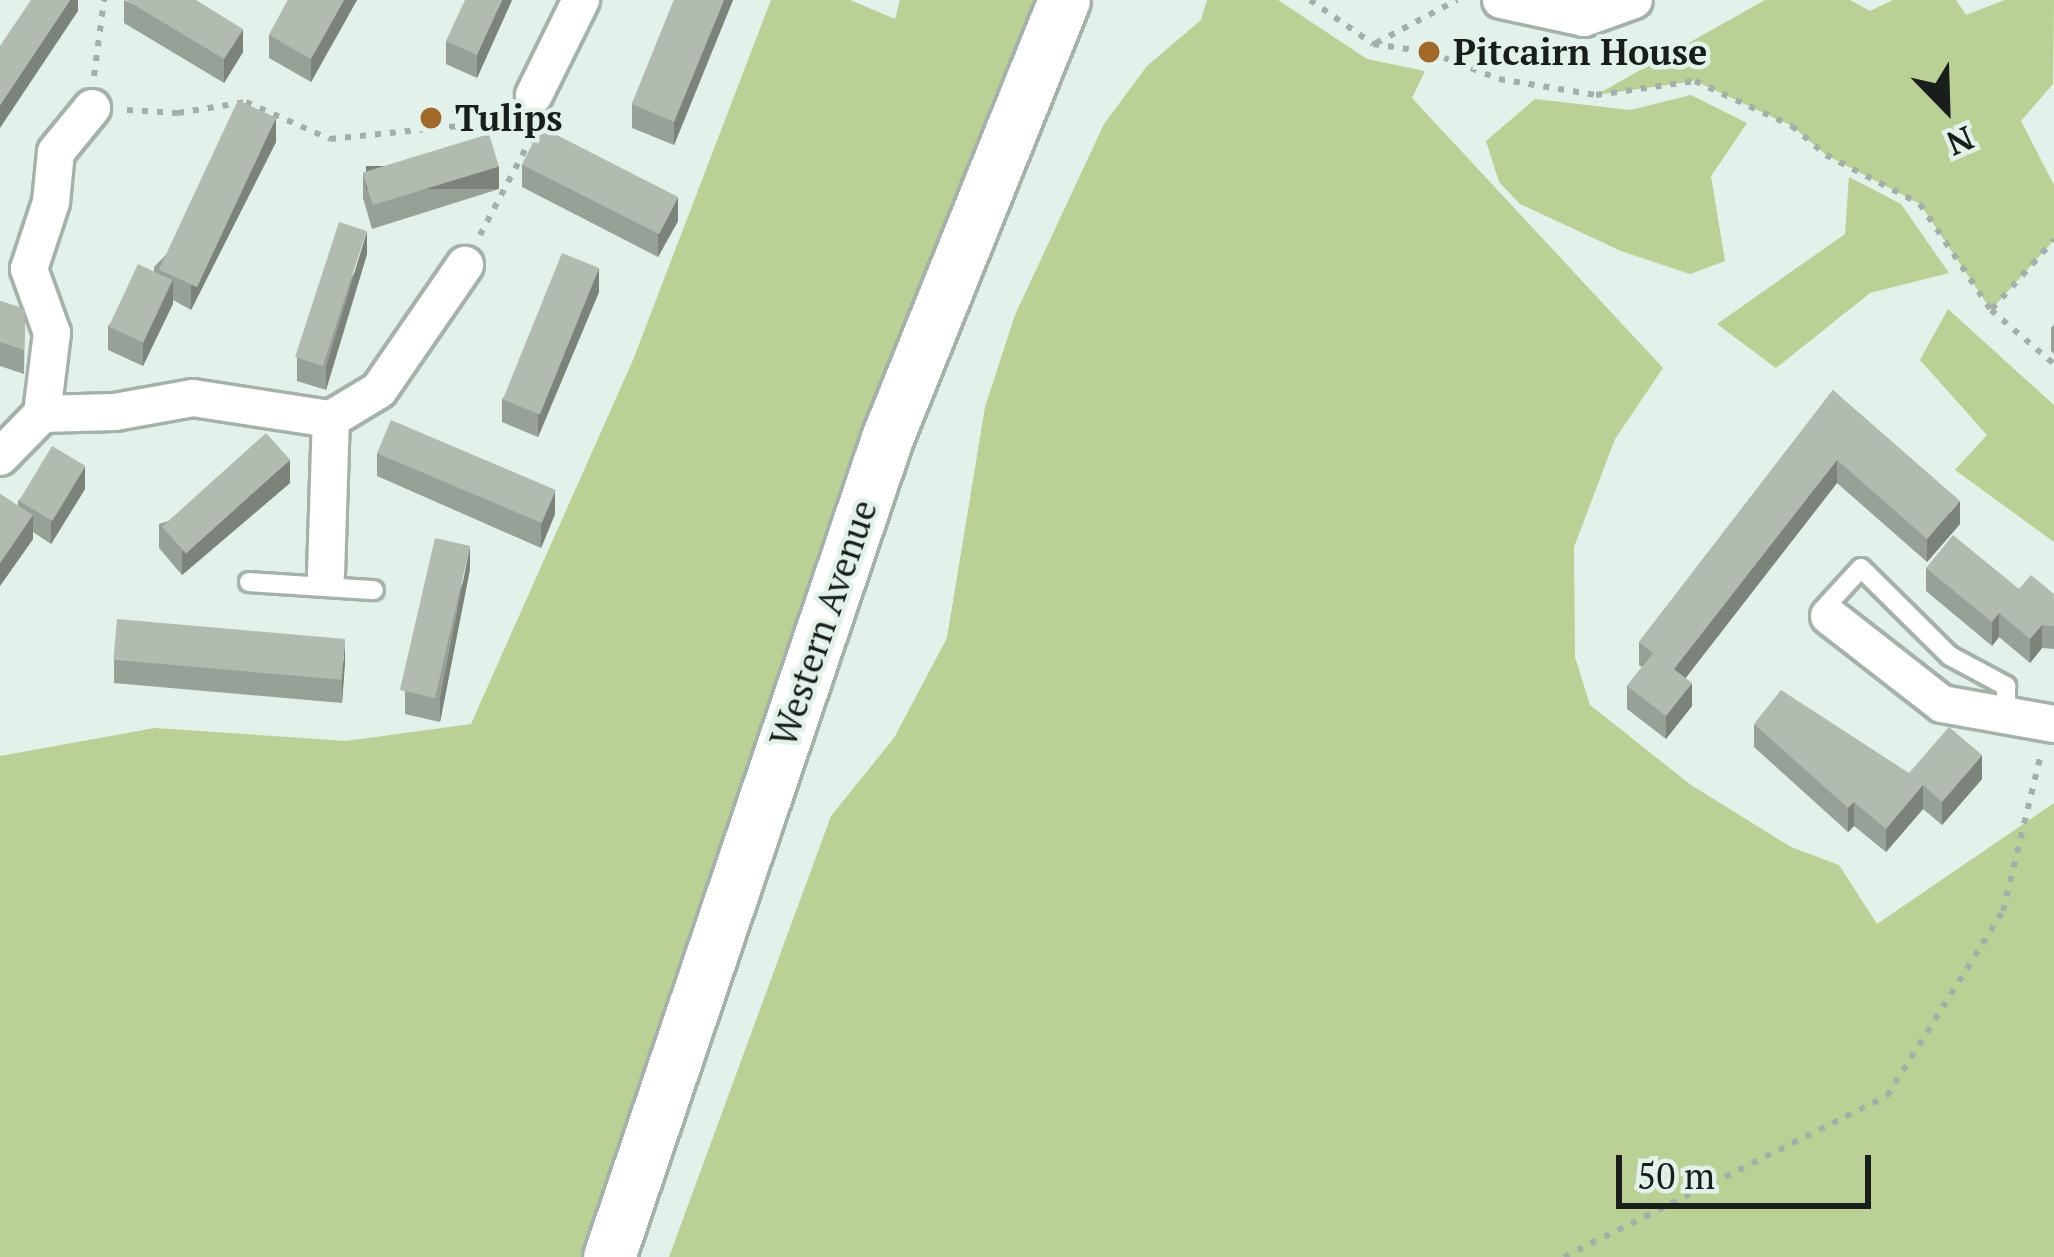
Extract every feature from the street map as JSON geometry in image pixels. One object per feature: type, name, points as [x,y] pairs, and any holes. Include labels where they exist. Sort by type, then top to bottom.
[{"type":"main road","name":"Western Avenue","points":[[609,1257],[887,438],[1064,0]]},
{"type":"street","points":[[534,95],[581,0]]},
{"type":"street","points":[[1501,0],[1584,17],[1634,0]]},
{"type":"street","points":[[0,457],[42,414],[52,333],[28,269],[51,202],[56,152],[92,108]]},
{"type":"street","points":[[42,414],[115,412],[193,398],[331,419],[379,390],[464,265]]},
{"type":"street","points":[[326,580],[331,419]]},
{"type":"street","points":[[1829,616],[1942,704],[2051,726]]},
{"type":"lane","points":[[1829,616],[1826,605],[1861,568],[1950,656],[2006,686],[2006,718]]},
{"type":"lane","points":[[249,582],[326,580],[374,590]]},
{"type":"path","points":[[1310,0],[1372,44],[1429,52],[1556,92],[1596,95],[1695,81],[1792,126],[1826,155],[1921,204],[1991,310],[2054,364]]},
{"type":"path","points":[[1372,44],[1457,0]]},
{"type":"path","points":[[99,2],[92,108],[178,113],[246,102],[330,139],[478,124],[534,134]]},
{"type":"path","points":[[464,265],[534,134],[534,95]]},
{"type":"path","points":[[1991,310],[2054,240]]},
{"type":"path","points":[[1564,1257],[1887,1096],[2003,911],[2051,726]]},
{"type":"green space","points":[[771,0],[850,0],[895,19],[900,0],[1039,0],[995,94],[705,900],[591,1257],[0,1257],[0,756],[155,728],[346,741],[471,724],[633,360]]},
{"type":"green space","points":[[1207,0],[1278,0],[1367,59],[1425,71],[1412,98],[1663,368],[1615,439],[1574,547],[1575,657],[1590,705],[1691,785],[1791,847],[1839,865],[1877,924],[2054,803],[2054,1257],[669,1257],[831,816],[894,738],[947,638],[985,407],[1015,315],[1104,124],[1147,66],[1201,20]]},
{"type":"green space","points":[[1765,0],[1850,0],[1870,11],[1893,0],[1956,0],[1966,15],[2005,0],[2054,0],[2053,84],[2021,121],[2054,185],[2054,240],[1991,310],[1920,204],[1826,155],[1792,126],[1695,81],[1596,95]]},
{"type":"green space","points":[[1691,95],[1747,123],[1711,176],[1725,261],[1690,274],[1621,251],[1520,204],[1499,182],[1486,141],[1535,99],[1630,110]]},
{"type":"green space","points":[[1849,177],[1901,204],[1949,273],[1870,293],[1776,368],[1717,324],[1845,234]]},
{"type":"green space","points":[[1948,309],[2054,405],[2054,542],[1955,470],[1987,435],[1920,360]]},
{"type":"building","points":[[31,0],[70,0],[0,105],[0,46]]},
{"type":"building","points":[[126,0],[196,0],[243,29],[224,59]]},
{"type":"building","points":[[288,0],[344,0],[311,59],[269,35]]},
{"type":"building","points":[[465,0],[502,0],[477,55],[446,41]]},
{"type":"building","points":[[674,0],[724,0],[674,122],[632,104]]},
{"type":"building","points":[[238,100],[276,118],[197,287],[159,269]]},
{"type":"building","points":[[541,127],[678,197],[659,234],[522,164]]},
{"type":"building","points":[[489,134],[499,167],[373,205],[363,173]]},
{"type":"building","points":[[339,222],[367,231],[323,366],[295,357]]},
{"type":"building","points":[[562,253],[599,268],[540,414],[503,399]]},
{"type":"building","points":[[138,264],[172,280],[143,343],[109,327]]},
{"type":"building","points":[[0,301],[25,309],[24,350],[0,342]]},
{"type":"building","points":[[1833,390],[1960,501],[1927,539],[1837,460],[1674,669],[1692,683],[1666,716],[1627,686],[1653,653],[1639,642]]},
{"type":"building","points":[[391,420],[556,490],[542,523],[377,453]]},
{"type":"building","points":[[266,433],[290,460],[186,553],[162,527]]},
{"type":"building","points":[[52,446],[85,466],[52,521],[19,501]]},
{"type":"building","points":[[0,494],[33,515],[0,563]]},
{"type":"building","points":[[1953,535],[2019,589],[2031,575],[2054,594],[2054,626],[2042,625],[2030,639],[1999,613],[1992,622],[1926,568]]},
{"type":"building","points":[[435,538],[470,546],[435,698],[400,690]]},
{"type":"building","points":[[117,619],[345,639],[342,680],[113,660]]},
{"type":"building","points":[[1781,690],[1909,773],[1949,727],[1982,755],[1942,802],[1923,785],[1886,829],[1854,802],[1848,808],[1754,724]]},
{"type":"place","name":"Pitcairn House","points":[[1429,52]]},
{"type":"place","name":"Tulips","points":[[431,118]]}]
